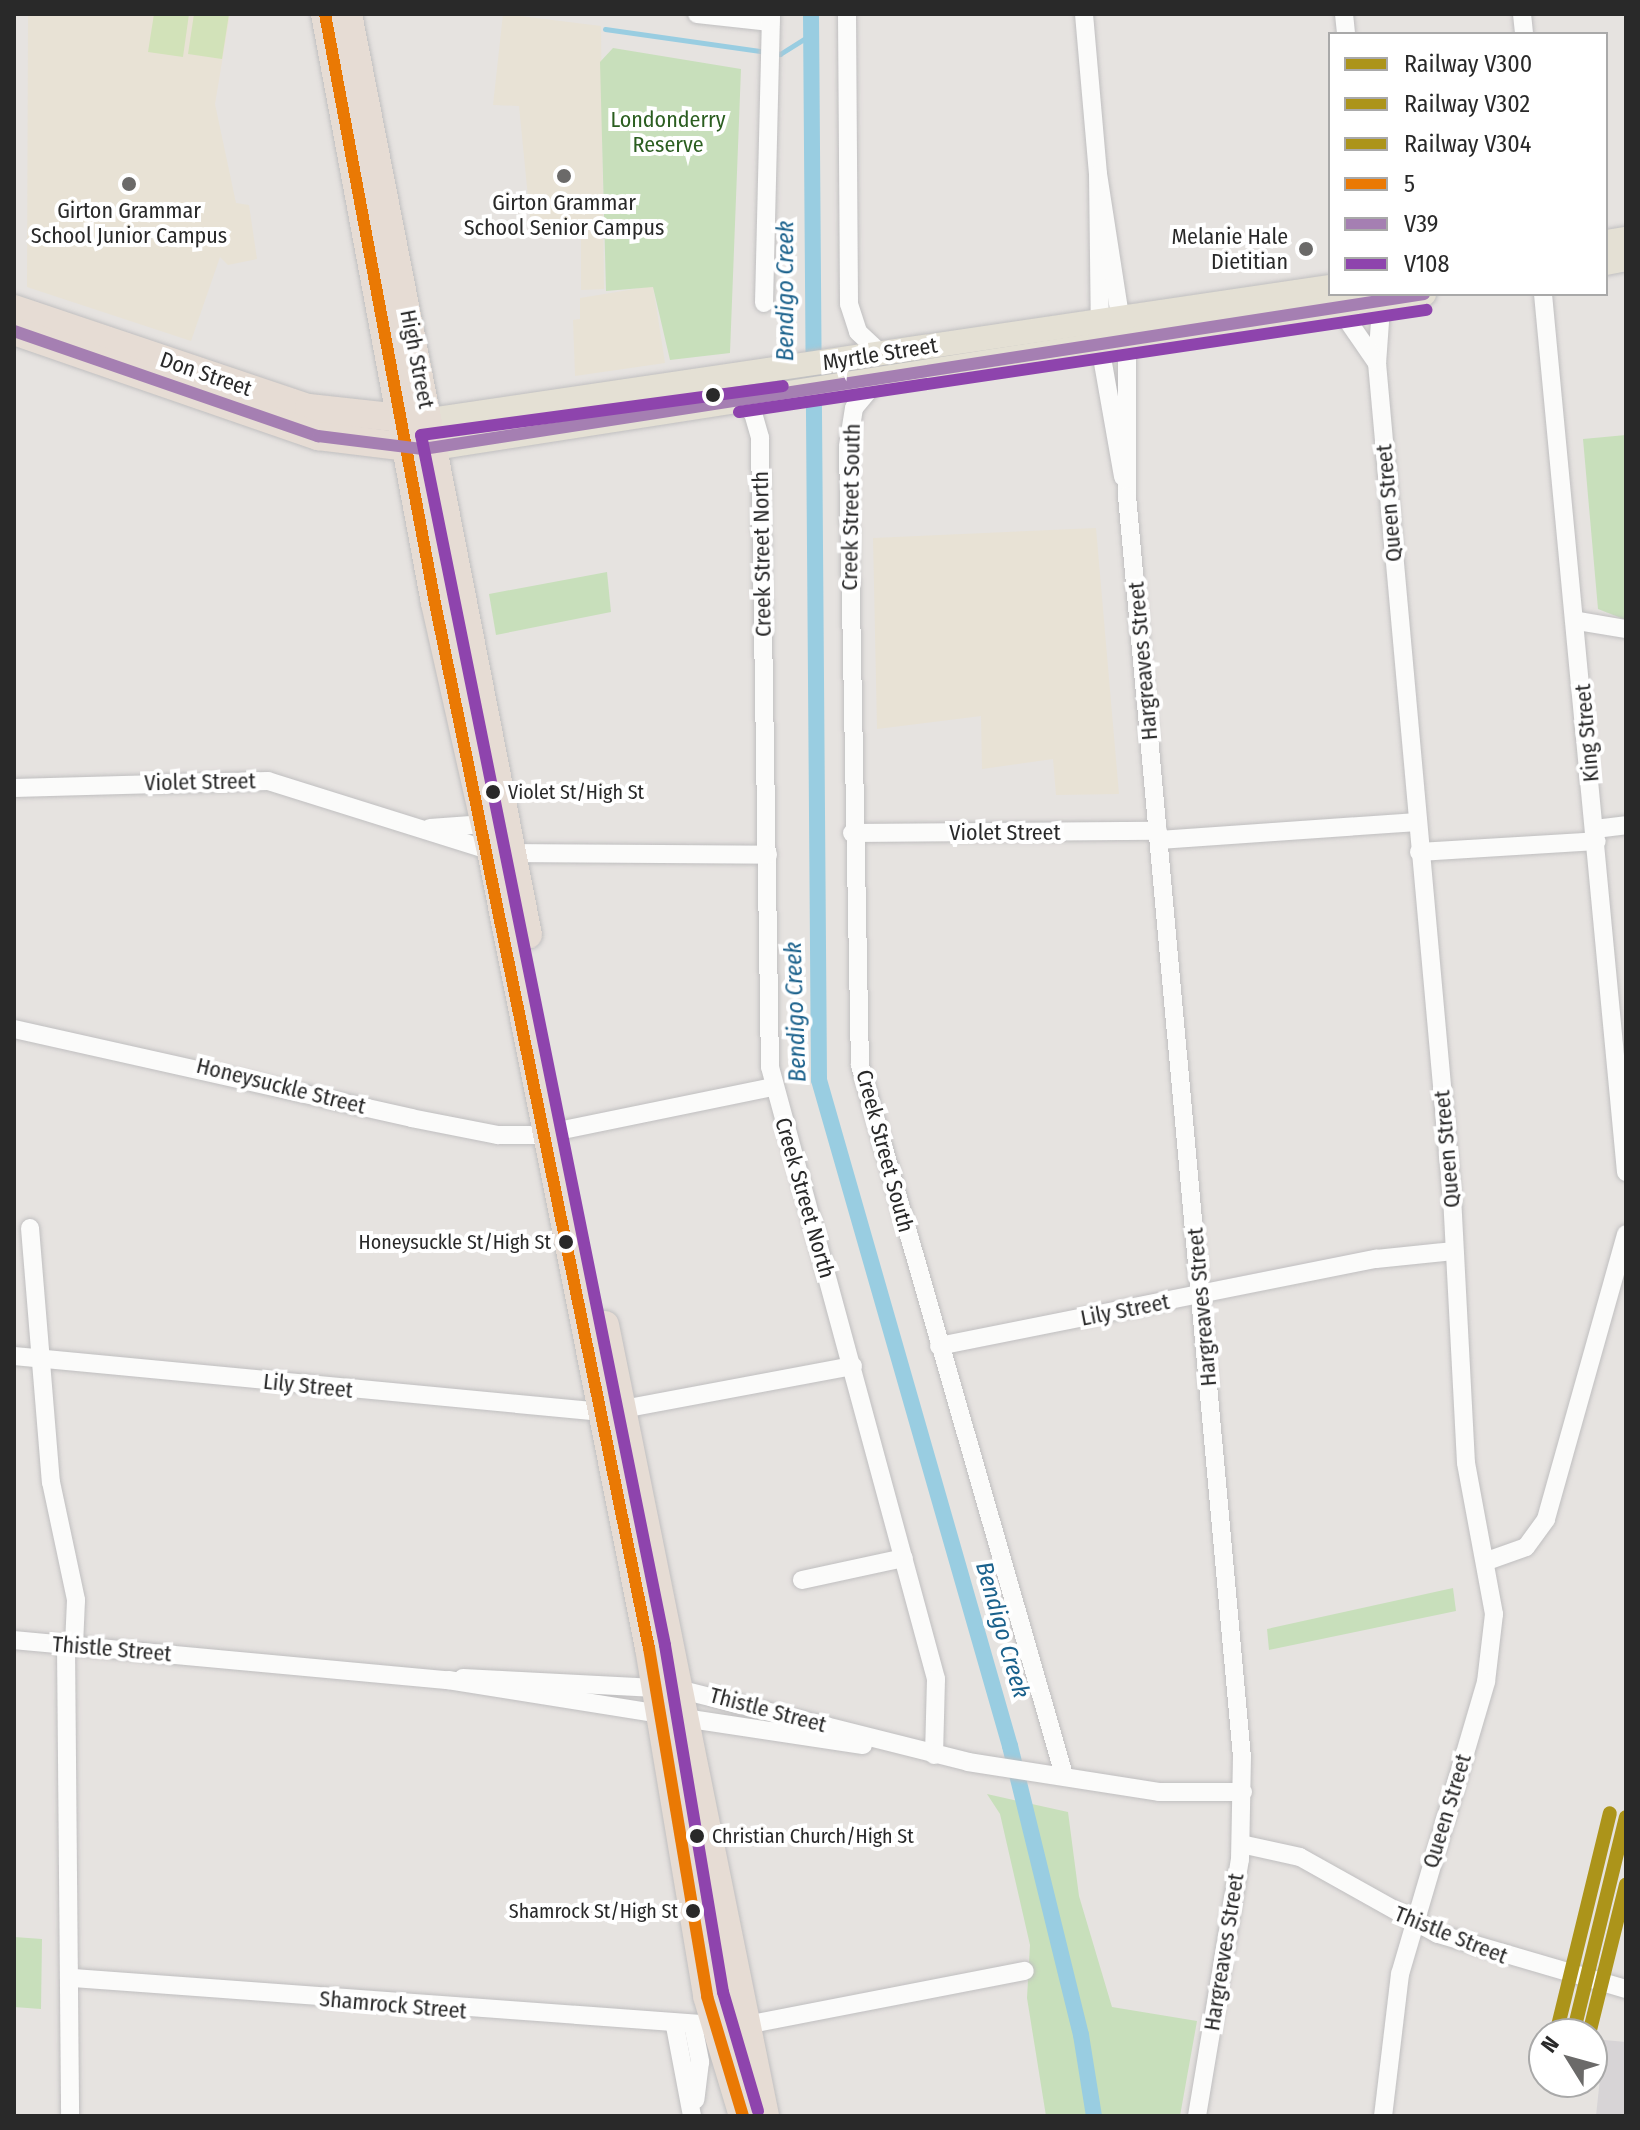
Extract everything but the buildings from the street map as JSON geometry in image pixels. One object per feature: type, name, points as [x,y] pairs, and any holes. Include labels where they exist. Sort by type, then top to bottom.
[{"type":"highway","name":"High Street","points":[[325,14],[421,449],[670,1702],[706,2025],[739,2104]]},
{"type":"highway","name":"High Street","points":[[348,14],[415,420]]},
{"type":"highway","name":"Don Street","points":[[14,309],[53,334],[318,436],[421,449]]},
{"type":"highway","name":"Don Street","points":[[14,331],[53,334],[309,408],[415,420]]},
{"type":"highway","name":"High Street","points":[[706,2025],[765,2116]]},
{"type":"main road","name":"Myrtle Street","points":[[415,420],[831,372],[1123,317],[1334,297],[1398,296]]},
{"type":"main road","name":"Myrtle Street","points":[[883,363],[1100,346],[1334,297]]},
{"type":"main road","name":"Myrtle Street","points":[[421,449],[734,396],[781,379]]},
{"type":"street","points":[[697,14],[771,18],[764,303]]},
{"type":"street","points":[[847,14],[850,312],[883,363]]},
{"type":"street","name":"Hargreaves Street","points":[[1084,14],[1098,174],[1123,317],[1127,496],[1243,1792],[1241,1844],[1197,2116]]},
{"type":"street","name":"Hargreaves Street","points":[[1098,174],[1100,346],[1127,496]]},
{"type":"street","name":"King Street","points":[[1543,296],[1578,621],[1626,1172]]},
{"type":"street","name":"Queen Street","points":[[1334,297],[1377,363]]},
{"type":"street","name":"Queen Street","points":[[1372,298],[1453,1251],[1466,1463],[1487,1561],[1494,1614],[1486,1682],[1413,1923]]},
{"type":"street","name":"Creek Street South","points":[[883,363],[857,403],[848,437],[852,833],[860,1065],[1064,1775]]},
{"type":"street","name":"Creek Street North","points":[[734,396],[753,413],[760,438],[773,1087],[853,1366],[939,1693],[934,1755]]},
{"type":"street","points":[[1578,621],[1626,629]]},
{"type":"street","name":"Violet Street","points":[[14,788],[249,779],[427,828],[768,855]]},
{"type":"street","name":"Violet Street","points":[[852,833],[1159,836],[1417,822]]},
{"type":"street","points":[[1419,852],[1596,835],[1626,825]]},
{"type":"street","name":"Violet Street","points":[[427,828],[499,836]]},
{"type":"street","name":"Honeysuckle Street","points":[[14,1029],[498,1135],[556,1132],[773,1087]]},
{"type":"street","points":[[30,1228],[38,1358],[54,1504],[75,1592],[70,1645],[73,1978],[70,2116]]},
{"type":"street","points":[[1487,1561],[1526,1547],[1546,1519],[1626,1234]]},
{"type":"street","name":"Lily Street","points":[[939,1346],[1376,1259],[1453,1251]]},
{"type":"street","name":"Lily Street","points":[[14,1356],[613,1410],[853,1366]]},
{"type":"street","points":[[802,1580],[904,1558]]},
{"type":"street","name":"Thistle Street","points":[[14,1640],[670,1702],[763,1706],[893,1747]]},
{"type":"street","name":"Thistle Street","points":[[448,1680],[501,1675],[670,1702],[934,1755],[1159,1792],[1243,1792]]},
{"type":"street","name":"Thistle Street","points":[[1241,1844],[1300,1857],[1413,1923],[1555,1972],[1618,1986]]},
{"type":"street","points":[[1383,2116],[1413,1923]]},
{"type":"street","name":"Shamrock Street","points":[[73,1978],[706,2025],[1025,1971]]},
{"type":"street","points":[[692,2113],[706,2025]]},
{"type":"street","points":[[692,2113],[706,2025]]},
{"type":"street","points":[[697,2091],[713,2084],[739,2104]]},
{"type":"shaded area","name":"Girton Grammar School Junior Campus","points":[[28,14],[230,14],[215,104],[236,203],[249,205],[257,259],[228,265],[220,257],[191,341],[27,287]]},
{"type":"shaded area","name":"Girton Grammar School Senior Campus","points":[[503,14],[601,26],[604,289],[581,290],[581,223],[531,228],[519,106],[493,105]]},
{"type":"shaded area","points":[[653,286],[665,363],[575,376],[573,320],[580,319],[580,298]]},
{"type":"shaded area","points":[[1096,528],[1119,794],[1056,795],[1053,759],[982,769],[981,716],[877,729],[873,538]]},
{"type":"shaded area","points":[[1608,2040],[1626,2042],[1626,2116],[1596,2116],[1598,2098],[1608,2098]]},
{"type":"green space","points":[[154,14],[189,14],[183,57],[148,52]]},
{"type":"green space","points":[[194,14],[229,14],[222,59],[188,54]]},
{"type":"green space","name":"Londonderry Reserve","points":[[613,48],[741,69],[730,353],[670,360],[653,287],[606,291],[600,62]]},
{"type":"green space","points":[[1626,435],[1626,620],[1598,609],[1583,439]]},
{"type":"green space","points":[[607,572],[611,612],[496,635],[489,594]]},
{"type":"green space","points":[[1453,1588],[1456,1611],[1269,1650],[1267,1629]]},
{"type":"green space","points":[[987,1794],[1068,1812],[1079,1896],[1112,2007],[1197,2021],[1180,2116],[1046,2116],[1027,1998],[1030,1945],[1000,1814]]},
{"type":"green space","points":[[14,1937],[42,1939],[41,2009],[14,2007]]},
{"type":"waterway","name":"Bendigo Creek","points":[[811,14],[819,1080],[1010,1746],[1081,2035],[1094,2116]]},
{"type":"waterway","points":[[605,29],[780,54],[811,35]]},
{"type":"rail line","name":"V304","points":[[1560,2018],[1610,1813]]},
{"type":"rail line","name":"V300","points":[[1577,2018],[1626,1817]]},
{"type":"rail line","name":"V302","points":[[1593,2018],[1626,1884]]},
{"type":"transit line","name":"5","points":[[325,14],[435,603],[649,1648],[707,1996],[743,2116]]},
{"type":"transit line","name":"V39","points":[[14,331],[318,436],[423,449],[1411,296]]},
{"type":"transit line","name":"V108","points":[[739,412],[1426,310]]},
{"type":"transit line","name":"V108","points":[[758,2111],[723,1992],[665,1645],[421,435],[783,386]]},
{"type":"place","name":"Girton Grammar School Senior Campus","points":[[564,176]]},
{"type":"place","name":"Girton Grammar School Junior Campus","points":[[129,184]]},
{"type":"place","name":"Melanie Hale Dietitian","points":[[1306,249]]},
{"type":"place","name":"Violet St/High St","points":[[493,792]]},
{"type":"place","name":"Honeysuckle St/High St","points":[[566,1242]]},
{"type":"place","name":"Christian Church/High St","points":[[697,1836]]},
{"type":"place","name":"Shamrock St/High St","points":[[693,1911]]}]
